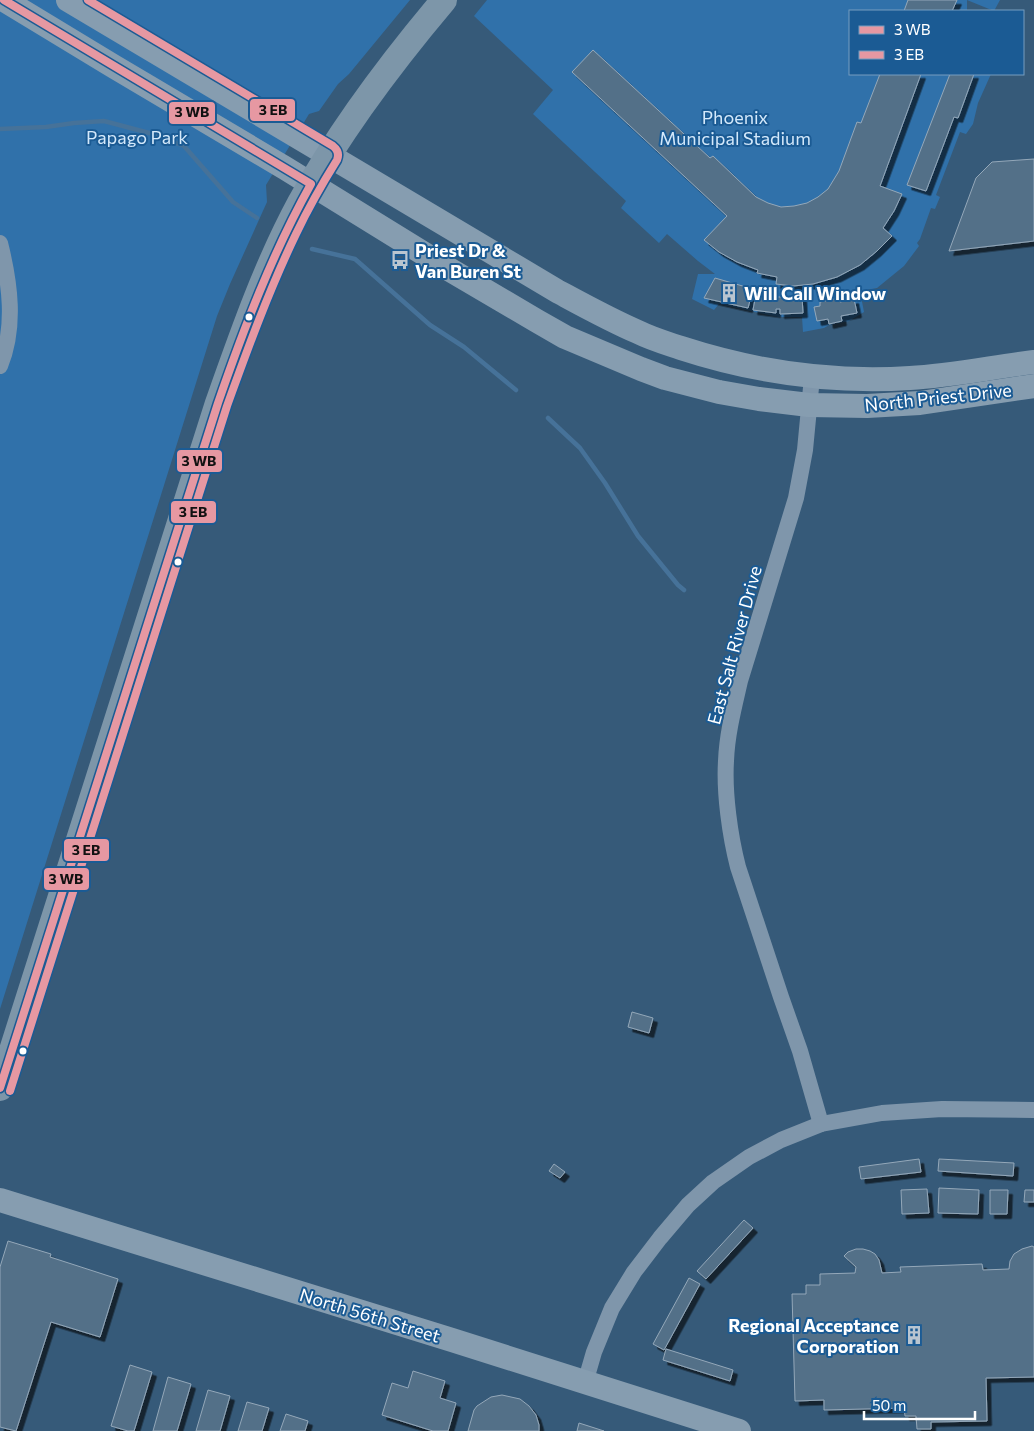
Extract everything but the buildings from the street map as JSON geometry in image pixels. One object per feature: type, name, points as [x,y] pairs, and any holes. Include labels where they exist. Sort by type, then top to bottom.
[{"type":"main road","name":"North Priest Drive","points":[[4,0],[452,271],[565,337],[626,364],[665,378],[719,392],[809,406],[867,406],[920,403],[1034,386]]},
{"type":"main road","name":"North Priest Drive","points":[[68,0],[556,291],[639,333],[663,342],[722,360],[773,371],[812,377],[844,379],[910,378],[944,375],[1034,362]]},
{"type":"main road","points":[[0,1088],[218,403],[252,309],[278,248],[328,155],[380,79],[444,0]]},
{"type":"main road","name":"North 56th Street","points":[[0,1200],[739,1431]]},
{"type":"street","points":[[0,243],[8,284],[11,318],[6,352],[0,366]]},
{"type":"street","name":"East Salt River Drive","points":[[812,377],[805,450],[796,498],[740,682],[734,705],[726,761],[727,796],[733,849],[780,997],[800,1051],[821,1124]]},
{"type":"street","points":[[585,1383],[594,1352],[612,1308],[634,1272],[688,1205],[713,1182],[749,1157],[789,1136],[821,1124],[882,1113],[942,1109],[1034,1110]]},
{"type":"green space","name":"Papago Park","points":[[0,0],[410,0],[349,74],[338,84],[319,111],[309,114],[266,185],[267,202],[217,316],[0,1009]]},
{"type":"green space","name":"Phoenix Municipal Stadium","points":[[487,0],[967,0],[967,10],[849,10],[849,75],[991,75],[978,103],[973,124],[966,134],[960,132],[936,195],[940,197],[935,209],[931,208],[917,243],[919,246],[904,266],[877,288],[860,291],[864,312],[849,321],[803,332],[802,317],[778,317],[719,304],[714,310],[692,299],[698,274],[715,274],[667,234],[659,243],[621,208],[626,201],[533,114],[553,90],[474,16]]},
{"type":"green space","points":[[967,0],[1000,0],[995,10]]},
{"type":"waterway","points":[[0,129],[46,127],[104,121],[153,134],[184,146],[233,202],[257,218]]},
{"type":"waterway","points":[[312,249],[355,259],[430,325],[464,347],[516,390]]},
{"type":"waterway","points":[[548,418],[580,448],[605,483],[638,536],[684,590]]},
{"type":"transit line","points":[[0,1088],[218,403],[271,264],[311,184],[4,0]]},
{"type":"transit line","points":[[10,1091],[227,406],[259,319],[286,255],[305,215],[338,156],[333,146],[88,0]]},
{"type":"place","name":"Priest Dr & Van Buren St","points":[[400,260]]},
{"type":"place","name":"Will Call Window","points":[[729,293]]},
{"type":"place","name":"Regional Acceptance Corporation","points":[[914,1335]]}]
